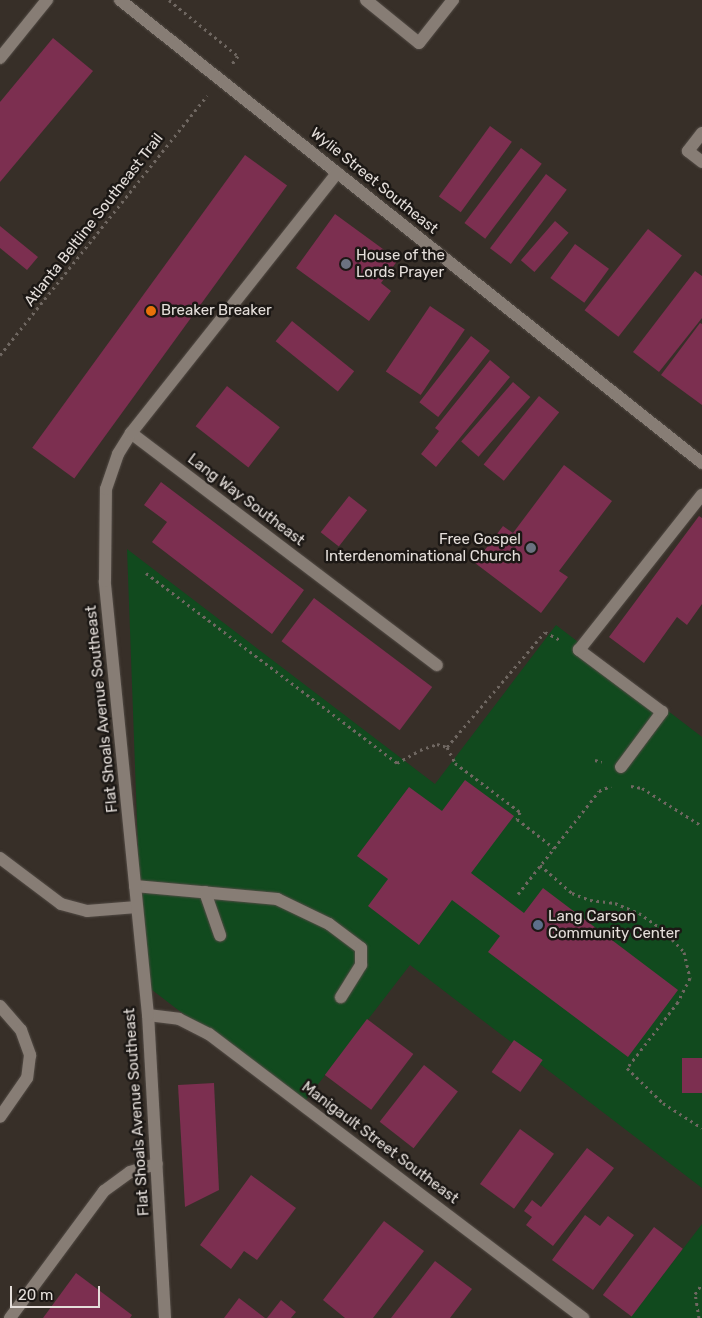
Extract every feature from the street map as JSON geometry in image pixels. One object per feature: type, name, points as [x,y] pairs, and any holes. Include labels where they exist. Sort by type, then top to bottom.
[{"type":"street","points":[[0,58],[47,0]]},
{"type":"street","name":"Wylie Street Southeast","points":[[120,0],[702,463]]},
{"type":"street","points":[[366,0],[419,43],[454,0]]},
{"type":"street","points":[[702,133],[688,151],[702,162]]},
{"type":"street","name":"Flat Shoals Avenue Southeast","points":[[165,1318],[148,1015],[106,581],[106,489],[118,454],[131,433],[337,172]]},
{"type":"street","name":"Lang Way Southeast","points":[[131,433],[437,665]]},
{"type":"street","points":[[621,767],[662,712],[579,650],[702,495]]},
{"type":"street","points":[[0,858],[61,904],[87,911],[137,906]]},
{"type":"street","points":[[135,886],[277,899],[337,930],[361,948],[361,965],[341,997]]},
{"type":"street","points":[[205,892],[220,934]]},
{"type":"street","points":[[0,1006],[21,1030],[30,1055],[26,1078],[0,1117]]},
{"type":"street","name":"Manigault Street Southeast","points":[[148,1015],[179,1019],[209,1034],[583,1318]]},
{"type":"street","points":[[10,1318],[104,1191],[130,1172],[157,1164]]},
{"type":"path","points":[[169,0],[238,56]]},
{"type":"path","name":"Atlanta Beltline Southeast Trail","points":[[0,356],[205,98]]},
{"type":"path","points":[[146,573],[397,763],[420,750],[437,744],[447,747],[454,763],[520,812],[516,819],[554,848]]},
{"type":"path","points":[[447,747],[545,632],[579,650]]},
{"type":"path","points":[[518,894],[599,791],[618,782]]},
{"type":"path","points":[[626,784],[642,788],[702,826]]},
{"type":"path","points":[[540,865],[572,893],[590,900],[615,903],[639,913],[663,930],[684,952],[690,978],[678,1002],[627,1068],[663,1103],[702,1128]]},
{"type":"path","points":[[699,1318],[696,1294],[702,1284]]},
{"type":"green space","points":[[127,549],[435,784],[556,625],[702,737],[702,1188],[410,965],[302,1105],[143,983]]},
{"type":"green space","points":[[702,1224],[702,1318],[630,1318]]},
{"type":"building","points":[[53,38],[93,71],[0,182],[0,102]]},
{"type":"building","points":[[490,126],[512,142],[461,212],[439,196]]},
{"type":"building","points":[[521,148],[542,164],[485,239],[464,223]]},
{"type":"building","name":"Breaker Breaker","points":[[245,155],[287,186],[74,478],[32,448]]},
{"type":"building","points":[[546,174],[567,190],[511,264],[490,248]]},
{"type":"building","name":"House of the Lords Prayer","points":[[335,214],[398,260],[381,283],[391,291],[369,321],[296,268]]},
{"type":"building","points":[[555,221],[569,233],[534,272],[521,260]]},
{"type":"building","points":[[0,226],[38,257],[27,270],[0,248]]},
{"type":"building","points":[[648,229],[682,255],[618,337],[585,310]]},
{"type":"building","points":[[575,244],[609,269],[584,303],[550,278]]},
{"type":"building","points":[[695,271],[702,276],[702,318],[659,372],[633,352]]},
{"type":"building","points":[[430,306],[465,329],[421,395],[386,371]]},
{"type":"building","points":[[292,321],[354,371],[338,392],[276,341]]},
{"type":"building","points":[[700,323],[702,324],[702,405],[661,375]]},
{"type":"building","points":[[471,336],[490,351],[438,417],[419,402]]},
{"type":"building","points":[[490,360],[510,377],[436,467],[421,454],[439,431],[435,428]]},
{"type":"building","points":[[513,382],[530,397],[479,457],[461,442]]},
{"type":"building","points":[[227,386],[280,427],[248,467],[196,426]]},
{"type":"building","points":[[539,396],[559,412],[504,481],[484,464]]},
{"type":"building","name":"Free Gospel Interdenominational Church","points":[[564,465],[612,501],[559,571],[568,577],[541,613],[475,563],[503,526],[513,533]]},
{"type":"building","points":[[161,482],[304,590],[272,634],[152,542],[167,522],[144,505]]},
{"type":"building","points":[[349,496],[367,510],[339,546],[321,532]]},
{"type":"building","points":[[699,516],[702,518],[702,604],[687,625],[677,617],[644,663],[609,637]]},
{"type":"building","points":[[314,598],[432,687],[400,730],[282,641]]},
{"type":"building","name":"Lang Carson Community Center","points":[[465,780],[514,816],[471,873],[524,913],[543,888],[678,990],[628,1057],[488,952],[500,936],[452,900],[419,945],[368,906],[388,879],[357,856],[409,787],[442,811]]},
{"type":"building","points":[[367,1019],[413,1054],[371,1110],[325,1075]]},
{"type":"building","points":[[514,1040],[543,1060],[520,1092],[492,1072]]},
{"type":"building","points":[[682,1058],[702,1058],[702,1093],[682,1093]]},
{"type":"building","points":[[424,1065],[458,1091],[414,1148],[380,1122]]},
{"type":"building","points":[[214,1083],[219,1190],[185,1207],[178,1085]]},
{"type":"building","points":[[520,1129],[554,1154],[514,1209],[480,1184]]},
{"type":"building","points":[[587,1148],[614,1168],[553,1246],[526,1225],[532,1217],[524,1211],[532,1200],[541,1207]]},
{"type":"building","points":[[251,1175],[296,1208],[257,1260],[244,1251],[231,1269],[200,1245]]},
{"type":"building","points":[[585,1215],[600,1226],[608,1216],[634,1235],[593,1290],[552,1260]]},
{"type":"building","points":[[384,1221],[424,1251],[373,1318],[345,1318],[323,1300]]},
{"type":"building","points":[[654,1227],[683,1249],[632,1317],[603,1295]]},
{"type":"building","points":[[435,1261],[472,1289],[450,1318],[391,1318]]},
{"type":"building","points":[[76,1273],[132,1315],[130,1318],[43,1318]]},
{"type":"building","points":[[239,1298],[265,1318],[224,1318]]},
{"type":"building","points":[[281,1300],[296,1312],[291,1318],[267,1318]]},
{"type":"place","name":"House of the Lords Prayer","points":[[346,264]]},
{"type":"place","name":"Breaker Breaker","points":[[151,311]]},
{"type":"place","name":"Free Gospel Interdenominational Church","points":[[531,548]]},
{"type":"place","name":"Lang Carson Community Center","points":[[538,925]]}]
